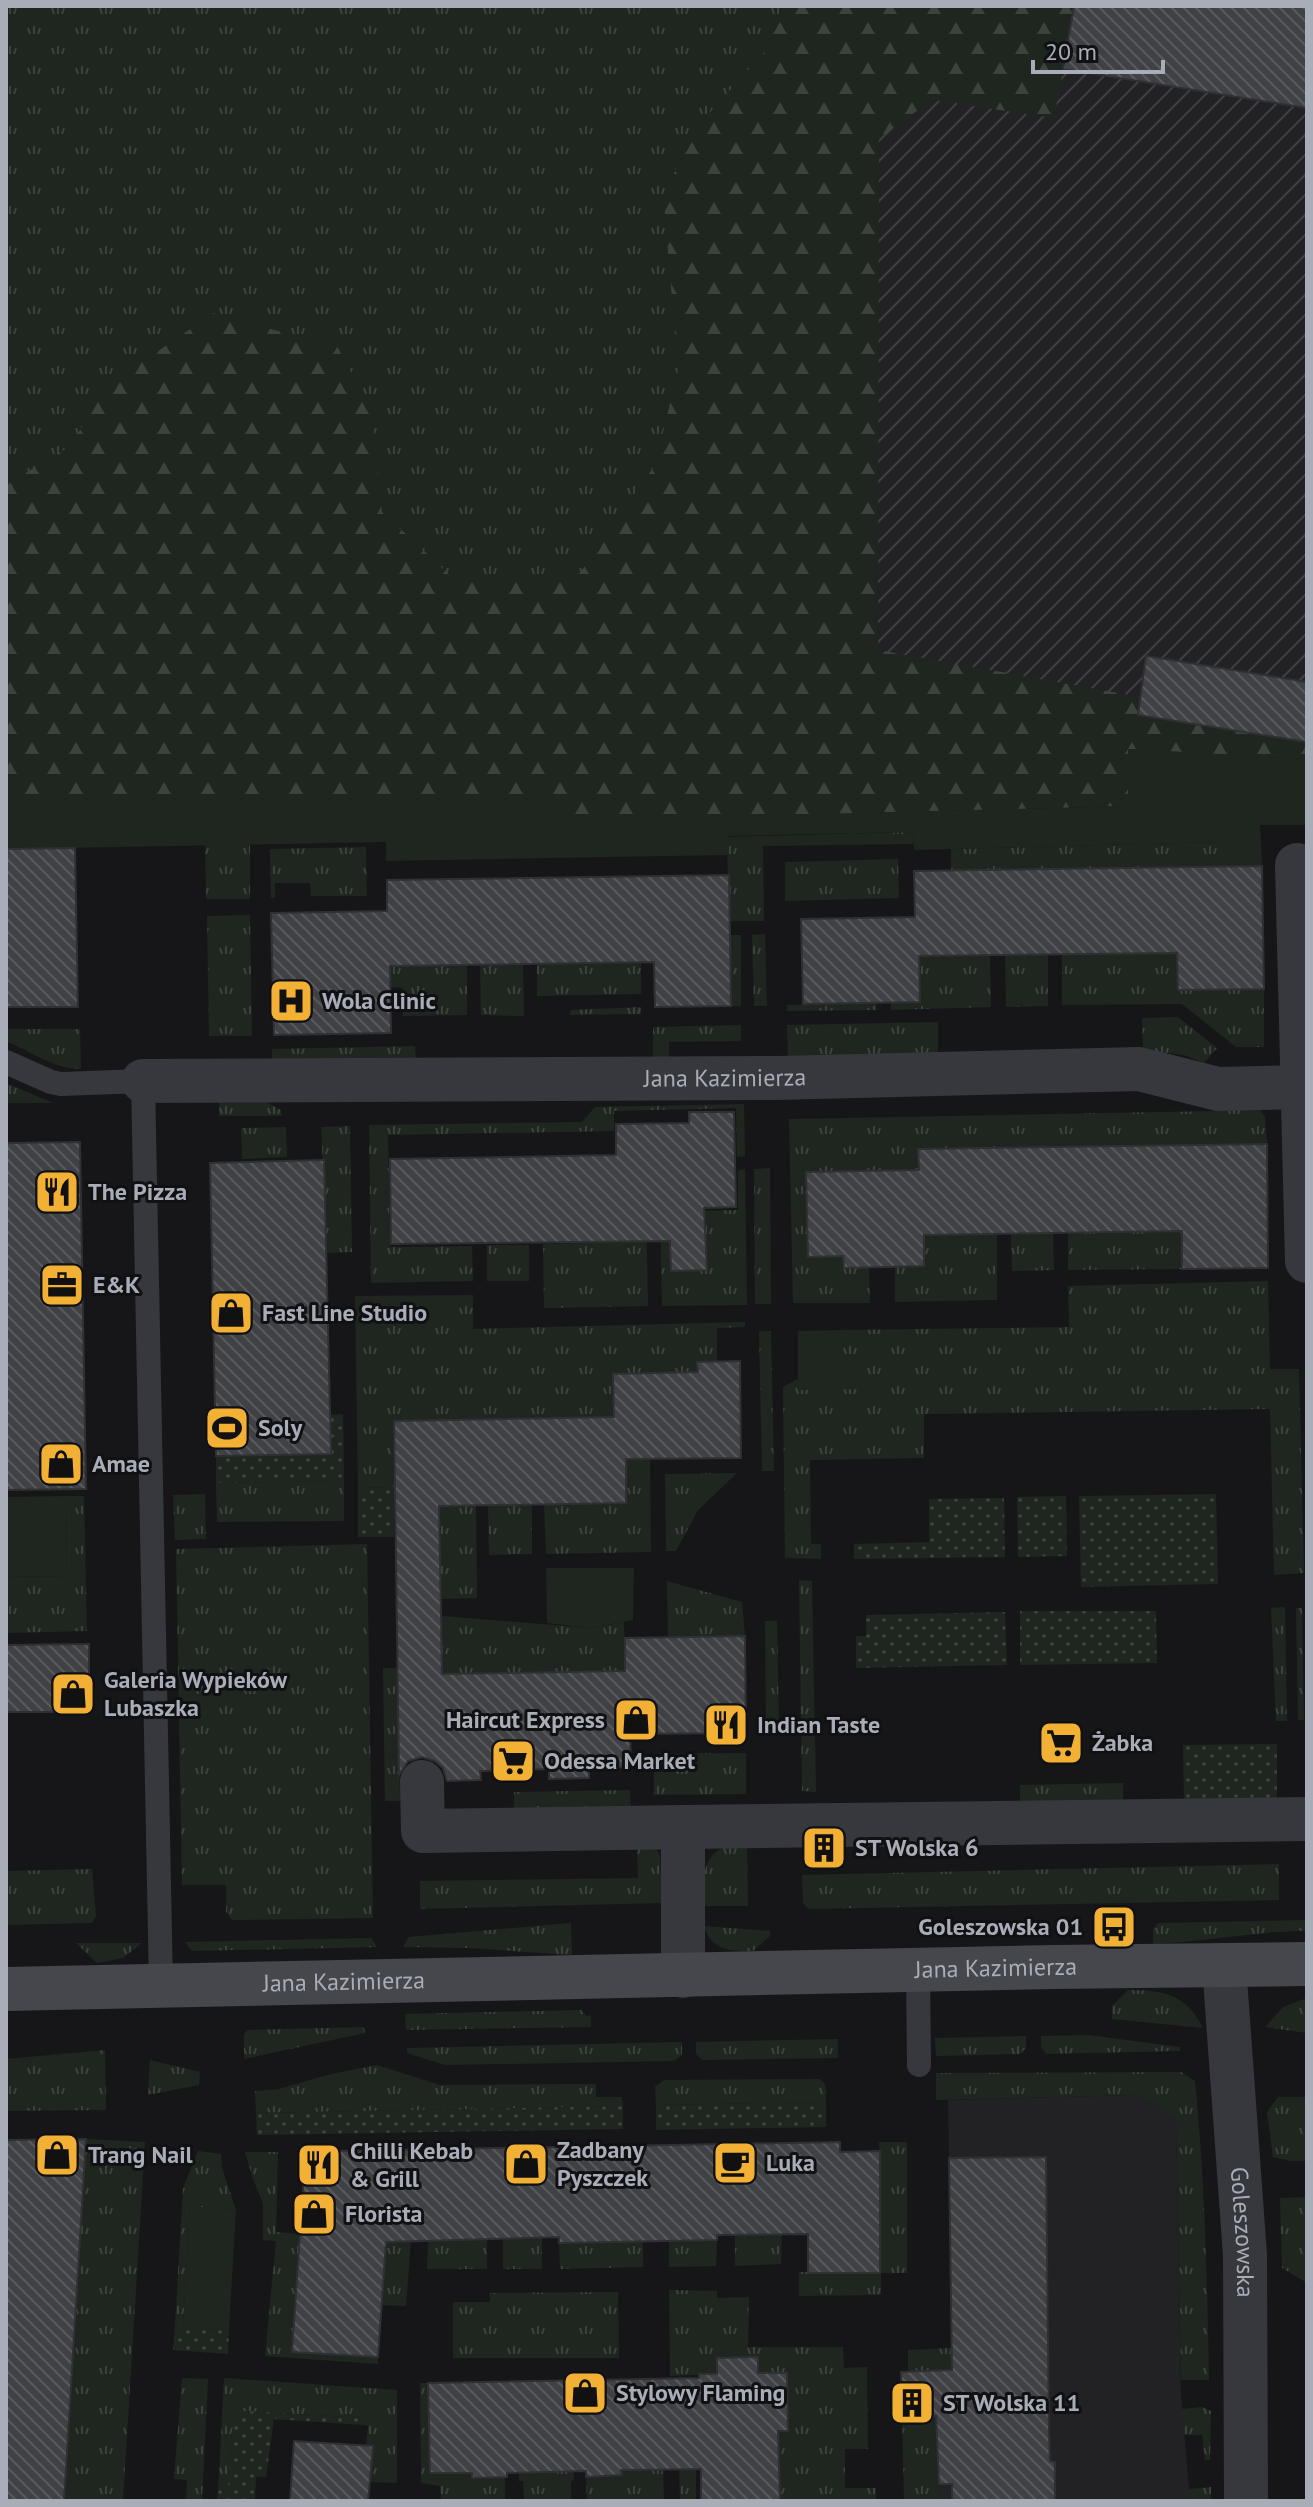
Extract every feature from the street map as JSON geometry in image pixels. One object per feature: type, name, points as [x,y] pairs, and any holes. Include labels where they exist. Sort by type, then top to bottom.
[{"type":"street","points":[[1297,865],[1307,1261]]},
{"type":"street","name":"Jana Kazimierza","points":[[143,1081],[776,1078],[1139,1069],[1218,1089],[1303,1087]]},
{"type":"street","points":[[422,1782],[423,1831],[1307,1819]]},
{"type":"street","points":[[683,1827],[683,1976]]},
{"type":"street","name":"Jana Kazimierza","points":[[6,1989],[1307,1964]]},
{"type":"street","name":"Goleszowska","points":[[1224,1965],[1245,2255],[1246,2501]]},
{"type":"lane","points":[[6,1062],[61,1084],[143,1081],[161,1985]]},
{"type":"lane","points":[[918,1970],[919,2065]]},
{"type":"shaded area","points":[[1307,6],[1307,759],[864,735],[848,88]]},
{"type":"shaded area","points":[[1137,2095],[1176,2119],[1181,2395],[1190,2501],[940,2501],[937,2423],[953,2421],[948,2100]]},
{"type":"green space","points":[[6,6],[971,6],[848,88],[864,735],[1129,806],[6,796]]},
{"type":"green space","points":[[783,6],[1074,6],[1054,118],[932,100],[879,138],[878,650],[1141,697],[1138,715],[1307,742],[1307,759],[1128,749],[1129,806],[552,822],[552,795],[142,799],[141,796],[6,796],[6,485],[70,446],[108,385],[214,313],[338,348],[372,411],[382,512],[451,576],[577,577],[655,465],[678,371],[664,203],[678,162],[704,119],[767,49]]},
{"type":"green space","points":[[1128,749],[1307,759],[1307,825],[1260,825],[1262,866],[1220,866],[1220,842],[914,850],[913,832],[728,836],[728,855],[386,861],[386,842],[6,849],[6,796],[142,796],[142,799],[552,795],[553,821],[1128,806]]},
{"type":"green space","points":[[913,832],[914,844],[763,846],[764,921],[729,921],[727,837]]},
{"type":"green space","points":[[1220,842],[1220,866],[951,871],[951,849]]},
{"type":"green space","points":[[205,844],[250,844],[250,899],[206,899]]},
{"type":"green space","points":[[366,847],[367,896],[311,896],[310,883],[275,883],[275,898],[271,898],[270,849]]},
{"type":"green space","points":[[898,859],[899,898],[785,901],[785,862]]},
{"type":"green space","points":[[250,915],[252,1036],[209,1036],[207,916]]},
{"type":"green space","points":[[765,934],[767,1006],[754,1006],[752,935]]},
{"type":"green space","points":[[729,935],[741,935],[741,1006],[731,1006]]},
{"type":"green space","points":[[1177,953],[1178,990],[1264,989],[1264,1047],[1236,1047],[1182,1004],[1062,1005],[1062,955]]},
{"type":"green space","points":[[1005,955],[1048,955],[1048,1006],[1006,1007]]},
{"type":"green space","points":[[990,956],[991,1007],[891,1010],[891,1003],[919,1002],[919,957]]},
{"type":"green space","points":[[641,962],[641,994],[537,996],[537,963]]},
{"type":"green space","points":[[467,964],[467,1015],[403,1016],[403,988],[390,987],[390,966]]},
{"type":"green space","points":[[523,964],[524,1016],[481,1015],[480,965]]},
{"type":"green space","points":[[876,1003],[877,1010],[787,1011],[787,1005]]},
{"type":"green space","points":[[641,1007],[641,1014],[570,1015],[571,1010]]},
{"type":"green space","points":[[1178,1017],[1217,1048],[1204,1063],[1184,1055],[1143,1050],[1142,1018]]},
{"type":"green space","points":[[938,1022],[938,1054],[788,1056],[787,1025]]},
{"type":"green space","points":[[741,1025],[741,1041],[669,1042],[669,1057],[653,1058],[653,1027]]},
{"type":"green space","points":[[6,1029],[80,1029],[81,1069],[52,1063],[6,1041]]},
{"type":"green space","points":[[415,1046],[416,1060],[272,1062],[272,1049]]},
{"type":"green space","points":[[6,1083],[53,1103],[6,1103]]},
{"type":"green space","points":[[219,1102],[266,1102],[281,1110],[282,1116],[219,1116]]},
{"type":"green space","points":[[744,1104],[745,1156],[737,1157],[736,1108],[614,1111],[614,1131],[388,1135],[390,1247],[472,1246],[473,1281],[371,1283],[369,1125],[582,1122],[595,1107]]},
{"type":"green space","points":[[1219,1107],[1258,1107],[1265,1117],[1267,1144],[918,1150],[919,1170],[807,1172],[808,1256],[843,1256],[844,1268],[869,1268],[870,1303],[793,1303],[789,1119],[1216,1111]]},
{"type":"green space","points":[[350,1126],[352,1252],[327,1253],[321,1127]]},
{"type":"green space","points":[[286,1127],[287,1157],[242,1159],[241,1128]]},
{"type":"green space","points":[[770,1168],[771,1304],[755,1304],[754,1169]]},
{"type":"green space","points":[[745,1169],[747,1305],[662,1306],[660,1212],[738,1210],[738,1170]]},
{"type":"green space","points":[[625,1212],[646,1212],[648,1306],[544,1308],[543,1244],[625,1242]]},
{"type":"green space","points":[[1182,1231],[1182,1269],[1068,1270],[1068,1233]]},
{"type":"green space","points":[[997,1234],[997,1300],[895,1302],[895,1267],[924,1266],[924,1235]]},
{"type":"green space","points":[[1011,1234],[1053,1234],[1054,1270],[1012,1271]]},
{"type":"green space","points":[[487,1245],[529,1245],[529,1281],[487,1281]]},
{"type":"green space","points":[[1268,1281],[1270,1369],[1299,1369],[1304,1573],[1274,1575],[1270,1409],[924,1414],[924,1458],[810,1460],[811,1544],[821,1544],[821,1559],[785,1558],[783,1387],[798,1379],[798,1389],[858,1389],[840,1370],[840,1330],[1069,1327],[1068,1286]]},
{"type":"green space","points":[[473,1295],[473,1329],[745,1322],[745,1327],[717,1328],[717,1361],[698,1362],[698,1372],[613,1374],[614,1417],[393,1421],[394,1487],[358,1488],[355,1296]]},
{"type":"green space","points":[[840,1330],[840,1370],[859,1389],[798,1390],[798,1331]]},
{"type":"green space","points":[[759,1331],[771,1331],[774,1471],[762,1471]]},
{"type":"green space","points":[[343,1414],[344,1481],[216,1483],[216,1456],[330,1454],[330,1415]]},
{"type":"green space","points":[[650,1459],[651,1552],[546,1554],[544,1504],[626,1503],[626,1460]]},
{"type":"green space","points":[[737,1473],[698,1510],[676,1551],[666,1551],[665,1474]]},
{"type":"green space","points":[[344,1481],[344,1521],[217,1522],[216,1483]]},
{"type":"green space","points":[[394,1487],[394,1537],[358,1537],[358,1488]]},
{"type":"green space","points":[[205,1494],[206,1539],[175,1540],[173,1495]]},
{"type":"green space","points":[[1216,1494],[1218,1584],[1081,1587],[1079,1496]]},
{"type":"green space","points":[[66,1496],[84,1496],[87,1631],[6,1633],[6,1577],[67,1576]]},
{"type":"green space","points":[[66,1496],[67,1576],[6,1577],[6,1497]]},
{"type":"green space","points":[[1066,1496],[1067,1556],[1018,1557],[1017,1497]]},
{"type":"green space","points":[[1004,1498],[1005,1557],[854,1559],[854,1544],[929,1542],[929,1499]]},
{"type":"green space","points":[[532,1504],[532,1554],[489,1555],[488,1505]]},
{"type":"green space","points":[[439,1506],[476,1506],[477,1598],[441,1599]]},
{"type":"green space","points":[[367,1544],[373,1918],[232,1920],[226,1912],[226,1885],[182,1885],[176,1549]]},
{"type":"green space","points":[[546,1568],[634,1568],[633,1620],[591,1628],[547,1623]]},
{"type":"green space","points":[[799,1580],[812,1581],[816,1792],[802,1791]]},
{"type":"green space","points":[[667,1581],[742,1602],[745,1636],[668,1637]]},
{"type":"green space","points":[[1285,1607],[1287,1721],[1276,1721],[1271,1608]]},
{"type":"green space","points":[[1296,1608],[1302,1608],[1304,1720],[1298,1720]]},
{"type":"green space","points":[[1020,1611],[1156,1611],[1157,1663],[1020,1665]]},
{"type":"green space","points":[[1005,1612],[1007,1665],[856,1668],[856,1636],[866,1636],[866,1615]]},
{"type":"green space","points":[[442,1616],[591,1628],[624,1622],[625,1671],[442,1674]]},
{"type":"green space","points":[[765,1621],[777,1621],[779,1730],[766,1731]]},
{"type":"green space","points":[[383,1668],[397,1668],[400,1801],[385,1801]]},
{"type":"green space","points":[[1277,1744],[1277,1799],[1184,1799],[1183,1745]]},
{"type":"green space","points":[[746,1753],[746,1794],[654,1795],[654,1754]]},
{"type":"green space","points":[[1123,1783],[1123,1801],[1020,1803],[1020,1785]]},
{"type":"green space","points":[[630,1790],[631,1810],[514,1811],[514,1792]]},
{"type":"green space","points":[[747,1840],[748,1906],[704,1906],[705,1870],[709,1861],[722,1848]]},
{"type":"green space","points":[[637,1843],[656,1848],[660,1856],[662,1903],[420,1909],[420,1881],[638,1878]]},
{"type":"green space","points":[[1279,1864],[1279,1900],[809,1909],[803,1903],[802,1875]]},
{"type":"green space","points":[[92,1869],[96,1916],[92,1923],[6,1925],[6,1871]]},
{"type":"green space","points":[[1307,1920],[1307,1931],[1153,1944],[1153,1929],[1158,1923]]},
{"type":"green space","points":[[571,1923],[572,1955],[403,1947],[409,1937]]},
{"type":"green space","points":[[704,1926],[770,1931],[770,1936],[753,1951],[730,1950],[717,1945]]},
{"type":"green space","points":[[371,1938],[377,1947],[192,1951],[185,1942]]},
{"type":"green space","points":[[76,1943],[142,1943],[123,1958],[97,1963]]},
{"type":"green space","points":[[1128,1990],[1172,1996],[1189,2008],[1203,2028],[1112,2019],[1112,2006]]},
{"type":"green space","points":[[1307,1998],[1307,2033],[1265,2027],[1283,2007]]},
{"type":"green space","points":[[581,2010],[587,2016],[591,2015],[591,2027],[406,2030],[405,2014]]},
{"type":"green space","points":[[364,2027],[365,2033],[244,2059],[244,2034],[248,2030]]},
{"type":"green space","points":[[1088,2035],[1180,2047],[1180,2051],[1046,2054],[1041,2047],[1041,2036]]},
{"type":"green space","points":[[1026,2036],[1026,2048],[1020,2054],[936,2056],[935,2038]]},
{"type":"green space","points":[[838,2039],[838,2058],[702,2060],[696,2054],[696,2042]]},
{"type":"green space","points":[[682,2042],[682,2055],[674,2061],[445,2065],[407,2053],[407,2048]]},
{"type":"green space","points":[[105,2050],[106,2110],[6,2111],[6,2059]]},
{"type":"green space","points":[[150,2060],[200,2072],[199,2085],[148,2095]]},
{"type":"green space","points":[[377,2065],[440,2085],[596,2084],[596,2097],[622,2097],[623,2106],[256,2113],[255,2091],[279,2089]]},
{"type":"green space","points":[[1181,2072],[1195,2081],[1203,2193],[1209,2380],[1181,2380],[1176,2119],[1137,2095],[936,2100],[936,2073]]},
{"type":"green space","points":[[820,2079],[825,2084],[826,2102],[656,2105],[655,2087],[664,2080]]},
{"type":"green space","points":[[1278,2097],[1307,2097],[1307,2161],[1273,2157],[1267,2112]]},
{"type":"green space","points":[[826,2102],[826,2127],[656,2130],[656,2105]]},
{"type":"green space","points":[[623,2106],[623,2129],[257,2135],[256,2113]]},
{"type":"green space","points":[[86,2139],[145,2142],[123,2501],[64,2501]]},
{"type":"green space","points":[[879,2142],[907,2142],[907,2273],[881,2273],[881,2295],[799,2296],[799,2272],[880,2272]]},
{"type":"green space","points":[[198,2151],[221,2154],[222,2168],[236,2210],[190,2207],[183,2326],[175,2325],[183,2188]]},
{"type":"green space","points":[[245,2152],[278,2152],[276,2232],[300,2234],[293,2351],[378,2357],[378,2364],[265,2356],[276,2241],[263,2240],[263,2203]]},
{"type":"green space","points":[[1307,2197],[1307,2283],[1282,2268],[1280,2198]]},
{"type":"green space","points":[[190,2206],[236,2210],[229,2330],[183,2326]]},
{"type":"green space","points":[[782,2223],[781,2264],[735,2266],[735,2235]]},
{"type":"green space","points":[[503,2238],[542,2238],[542,2269],[503,2269]]},
{"type":"green space","points":[[487,2239],[487,2269],[427,2269],[428,2240]]},
{"type":"green space","points":[[386,2240],[411,2240],[406,2306],[382,2305]]},
{"type":"green space","points":[[717,2240],[716,2266],[669,2267],[669,2241]]},
{"type":"green space","points":[[643,2241],[643,2267],[560,2269],[559,2243]]},
{"type":"green space","points":[[669,2290],[717,2291],[717,2298],[749,2297],[748,2347],[843,2347],[844,2368],[867,2367],[868,2449],[845,2449],[845,2488],[876,2488],[876,2501],[780,2501],[778,2431],[788,2430],[787,2373],[758,2373],[757,2357],[717,2358],[717,2374],[670,2376]]},
{"type":"green space","points":[[618,2292],[619,2358],[453,2358],[453,2302],[490,2302],[490,2293]]},
{"type":"green space","points":[[175,2325],[229,2330],[228,2354],[173,2350]]},
{"type":"green space","points":[[951,2348],[953,2422],[937,2423],[940,2501],[904,2501],[902,2416],[923,2415],[908,2372],[908,2350]]},
{"type":"green space","points":[[182,2378],[208,2379],[202,2501],[186,2501],[187,2480],[174,2479]]},
{"type":"green space","points":[[224,2378],[397,2390],[397,2483],[369,2482],[368,2426],[363,2425],[363,2418],[244,2411],[232,2431],[228,2491],[218,2490]]},
{"type":"green space","points":[[420,2383],[428,2383],[430,2473],[472,2473],[472,2478],[505,2478],[505,2501],[441,2501],[440,2486],[421,2483]]},
{"type":"green space","points":[[1202,2407],[1211,2411],[1210,2460],[1205,2460],[1202,2435],[1184,2435],[1182,2409]]},
{"type":"green space","points":[[244,2411],[363,2418],[363,2425],[274,2419],[266,2477],[256,2477],[255,2501],[217,2501],[218,2490],[228,2491],[232,2430]]},
{"type":"green space","points":[[679,2463],[696,2463],[696,2501],[680,2501]]},
{"type":"green space","points":[[621,2470],[663,2470],[664,2501],[587,2501],[586,2477],[621,2475]]},
{"type":"green space","points":[[574,2471],[571,2501],[524,2501],[523,2481],[519,2481],[519,2473]]},
{"type":"green space","points":[[1211,2487],[1211,2501],[1190,2501],[1189,2489]]},
{"type":"building","points":[[1074,6],[1307,6],[1307,108],[1063,69]]},
{"type":"building","points":[[1146,656],[1307,682],[1307,742],[1138,715]]},
{"type":"building","points":[[75,848],[78,1007],[6,1007],[6,849]]},
{"type":"building","points":[[1262,866],[1264,989],[1178,990],[1177,953],[919,956],[920,1002],[803,1004],[801,919],[915,917],[914,871]]},
{"type":"building","points":[[729,875],[731,1006],[655,1007],[654,962],[390,966],[391,1033],[274,1035],[271,913],[387,911],[387,880]]},
{"type":"building","points":[[689,1112],[734,1112],[736,1207],[704,1208],[707,1270],[671,1271],[670,1241],[391,1244],[390,1159],[616,1155],[616,1124],[689,1123]]},
{"type":"building","points":[[80,1142],[86,1489],[6,1490],[6,1143]]},
{"type":"building","points":[[1267,1144],[1268,1268],[1182,1269],[1182,1231],[924,1235],[924,1266],[844,1268],[843,1256],[808,1257],[806,1172],[919,1170],[918,1149]]},
{"type":"building","points":[[324,1160],[331,1454],[216,1456],[210,1163]]},
{"type":"building","points":[[740,1361],[741,1458],[626,1459],[626,1503],[439,1506],[442,1674],[625,1671],[625,1638],[745,1636],[746,1733],[630,1734],[631,1767],[589,1769],[589,1778],[549,1779],[549,1769],[480,1771],[481,1780],[447,1781],[443,1768],[435,1761],[422,1757],[408,1761],[399,1775],[394,1421],[614,1417],[613,1374],[698,1372],[697,1362]]},
{"type":"building","points":[[89,1644],[89,1712],[6,1712],[6,1645]]},
{"type":"building","points":[[86,2139],[64,2501],[6,2501],[6,2140]]},
{"type":"building","points":[[840,2142],[840,2152],[880,2151],[880,2273],[808,2273],[808,2234],[717,2235],[717,2240],[559,2243],[559,2237],[386,2242],[378,2357],[292,2352],[305,2161],[333,2160],[333,2151]]},
{"type":"building","points":[[1046,2157],[1049,2432],[1050,2461],[1055,2462],[1055,2501],[952,2501],[952,2484],[939,2484],[936,2416],[902,2416],[901,2372],[952,2370],[949,2158]]},
{"type":"building","points":[[758,2357],[758,2373],[787,2373],[788,2431],[778,2431],[780,2501],[701,2501],[701,2469],[621,2470],[622,2475],[586,2477],[586,2471],[507,2473],[507,2477],[472,2478],[472,2473],[430,2473],[428,2383],[699,2378],[699,2374],[717,2374],[717,2358]]},
{"type":"building","points":[[294,2441],[373,2446],[368,2501],[290,2501]]},
{"type":"place","name":"Wola Clinic","points":[[291,1001]]},
{"type":"place","name":"The Pizza","points":[[57,1192]]},
{"type":"place","name":"E&K","points":[[62,1285]]},
{"type":"place","name":"Fast Line Studio","points":[[231,1313]]},
{"type":"place","name":"Soly","points":[[227,1428]]},
{"type":"place","name":"Amae","points":[[61,1464]]},
{"type":"place","name":"Galeria Wypieków Lubaszka","points":[[73,1694]]},
{"type":"place","name":"Haircut Express","points":[[636,1720]]},
{"type":"place","name":"Indian Taste","points":[[726,1725]]},
{"type":"place","name":"Żabka","points":[[1061,1743]]},
{"type":"place","name":"Odessa Market","points":[[513,1761]]},
{"type":"place","name":"ST Wolska 6","points":[[824,1848]]},
{"type":"place","name":"Goleszowska 01","points":[[1114,1927]]},
{"type":"place","name":"Trang Nail","points":[[57,2155]]},
{"type":"place","name":"Luka","points":[[735,2163]]},
{"type":"place","name":"Zadbany Pyszczek","points":[[526,2164]]},
{"type":"place","name":"Chilli Kebab & Grill","points":[[319,2165]]},
{"type":"place","name":"Florista","points":[[314,2214]]},
{"type":"place","name":"Stylowy Flaming","points":[[585,2393]]},
{"type":"place","name":"ST Wolska 11","points":[[912,2403]]}]
